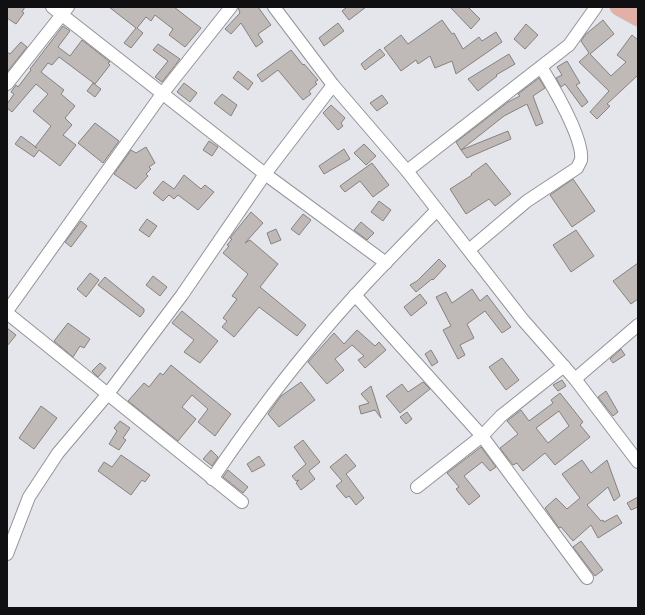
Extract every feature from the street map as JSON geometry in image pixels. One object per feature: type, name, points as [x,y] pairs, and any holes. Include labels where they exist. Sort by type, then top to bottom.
[{"type":"main road","points":[[618,7],[638,18]]},
{"type":"street","points":[[52,7],[65,11],[162,94],[265,174],[386,263]]},
{"type":"street","points":[[231,7],[162,94],[7,312],[107,395],[242,502]]},
{"type":"street","points":[[274,7],[333,84],[407,171],[470,249],[523,320],[575,378],[638,462]]},
{"type":"street","points":[[407,171],[569,45],[596,7]]},
{"type":"street","points":[[7,84],[65,11]]},
{"type":"street","points":[[470,249],[527,201],[577,168],[581,160],[579,147],[571,124],[541,67]]},
{"type":"street","points":[[7,554],[29,496],[58,453],[107,395],[182,295],[265,174],[333,84]]},
{"type":"street","points":[[212,478],[252,421],[308,349],[355,295],[437,210]]},
{"type":"street","points":[[355,295],[482,436],[587,578]]},
{"type":"street","points":[[575,378],[638,325]]},
{"type":"street","points":[[417,487],[482,436],[502,416],[564,366]]},
{"type":"building","points":[[7,7],[25,7],[22,12],[24,13],[16,24],[7,18]]},
{"type":"building","points":[[109,7],[174,7],[201,28],[185,47],[169,35],[173,29],[155,15],[151,21],[146,17],[137,28],[143,33],[131,48],[124,43],[136,28]]},
{"type":"building","points":[[238,7],[258,7],[271,25],[258,34],[263,42],[256,47],[241,23],[231,34],[225,29],[240,13]]},
{"type":"building","points":[[347,7],[366,7],[349,20],[342,11]]},
{"type":"building","points":[[450,7],[468,7],[480,19],[471,29]]},
{"type":"building","points":[[442,20],[452,34],[454,33],[463,49],[479,37],[482,41],[496,32],[502,42],[456,74],[452,61],[435,68],[430,56],[418,64],[416,60],[401,71],[384,48],[401,35],[408,44]]},
{"type":"building","points":[[603,20],[614,34],[590,54],[611,76],[626,62],[617,55],[632,35],[638,40],[638,75],[607,104],[610,106],[597,119],[590,112],[609,91],[579,62],[589,53],[581,41],[586,34]]},
{"type":"building","points":[[338,23],[344,31],[324,46],[319,38]]},
{"type":"building","points":[[526,24],[538,35],[525,49],[514,39]]},
{"type":"building","points":[[63,26],[70,31],[58,47],[70,56],[82,40],[110,62],[108,63],[110,65],[95,84],[59,57],[52,65],[48,63],[41,72],[64,90],[61,94],[75,106],[65,118],[72,125],[63,135],[76,145],[60,166],[39,150],[34,157],[15,144],[21,136],[35,147],[51,126],[33,111],[48,94],[36,84],[12,112],[7,108],[7,104],[14,94],[11,92],[16,85],[18,87]]},
{"type":"building","points":[[21,42],[27,47],[7,72],[7,52],[10,54]]},
{"type":"building","points":[[158,44],[180,59],[162,82],[155,77],[168,61],[153,50]]},
{"type":"building","points":[[380,49],[385,55],[365,70],[361,64]]},
{"type":"building","points":[[291,50],[318,80],[315,82],[317,84],[309,91],[311,94],[303,100],[278,70],[262,82],[257,75]]},
{"type":"building","points":[[509,54],[515,64],[496,75],[497,76],[478,91],[468,79]]},
{"type":"building","points":[[567,61],[580,83],[576,85],[588,102],[582,107],[565,84],[561,87],[556,78],[562,75],[557,67]]},
{"type":"building","points":[[238,71],[253,83],[248,90],[233,78]]},
{"type":"building","points":[[539,78],[545,88],[533,96],[543,123],[536,126],[527,104],[504,116],[461,150],[456,142],[508,102],[520,96],[518,94]]},
{"type":"building","points":[[93,83],[101,89],[95,97],[87,91]]},
{"type":"building","points":[[184,83],[197,93],[190,102],[177,92]]},
{"type":"building","points":[[222,94],[237,105],[231,116],[214,103]]},
{"type":"building","points":[[382,95],[388,103],[377,111],[370,103]]},
{"type":"building","points":[[331,105],[345,118],[341,123],[343,126],[338,130],[323,113]]},
{"type":"building","points":[[95,123],[119,141],[103,163],[78,143]]},
{"type":"building","points":[[508,131],[511,139],[467,158],[461,150]]},
{"type":"building","points":[[209,141],[218,147],[212,156],[203,150]]},
{"type":"building","points":[[364,144],[376,156],[366,165],[354,153]]},
{"type":"building","points":[[146,147],[155,163],[149,167],[151,169],[146,174],[148,176],[136,189],[114,174],[131,150],[136,153]]},
{"type":"building","points":[[344,149],[350,159],[324,174],[319,166]]},
{"type":"building","points":[[372,163],[389,185],[373,197],[360,181],[345,192],[343,190],[340,186]]},
{"type":"building","points":[[486,163],[511,194],[495,206],[489,199],[466,214],[450,189],[472,175],[471,174]]},
{"type":"building","points":[[184,175],[201,189],[205,185],[214,192],[198,210],[178,195],[174,199],[169,195],[163,201],[153,193],[163,181],[174,189]]},
{"type":"building","points":[[573,179],[595,211],[572,227],[550,195]]},
{"type":"building","points":[[379,201],[391,210],[383,221],[371,212]]},
{"type":"building","points":[[251,212],[263,223],[245,243],[250,240],[278,264],[260,287],[306,325],[297,336],[259,307],[234,337],[222,327],[227,321],[223,318],[237,299],[232,296],[248,274],[223,253],[229,246],[227,245],[232,239],[230,238]]},
{"type":"building","points":[[303,214],[311,220],[299,235],[291,229]]},
{"type":"building","points":[[147,219],[157,226],[149,237],[139,230]]},
{"type":"building","points":[[81,221],[87,226],[71,247],[65,242]]},
{"type":"building","points":[[361,222],[374,233],[367,240],[354,230]]},
{"type":"building","points":[[276,229],[281,240],[271,244],[267,233]]},
{"type":"building","points":[[576,230],[594,256],[571,272],[553,245]]},
{"type":"building","points":[[439,259],[446,266],[433,280],[432,279],[416,292],[410,285],[417,281]]},
{"type":"building","points":[[638,263],[638,299],[631,304],[613,281]]},
{"type":"building","points":[[90,273],[99,280],[86,297],[77,289]]},
{"type":"building","points":[[153,276],[167,287],[160,296],[146,285]]},
{"type":"building","points":[[105,277],[144,309],[144,312],[140,317],[98,285]]},
{"type":"building","points":[[472,289],[480,301],[487,295],[511,327],[502,333],[485,311],[467,324],[474,338],[460,345],[465,355],[458,359],[443,330],[451,326],[436,297],[446,292],[452,303]]},
{"type":"building","points":[[420,294],[427,303],[411,316],[404,307]]},
{"type":"building","points":[[182,311],[218,341],[200,363],[184,352],[194,340],[172,323]]},
{"type":"building","points":[[68,323],[90,339],[84,348],[80,346],[73,357],[54,341]]},
{"type":"building","points":[[7,328],[16,335],[7,346]]},
{"type":"building","points":[[357,330],[375,346],[379,342],[386,350],[365,368],[358,360],[364,356],[352,345],[335,359],[344,370],[327,384],[308,362],[334,333],[344,344]]},
{"type":"building","points":[[621,349],[625,355],[613,363],[610,359]]},
{"type":"building","points":[[431,350],[438,362],[432,366],[425,354]]},
{"type":"building","points":[[502,358],[519,380],[506,390],[489,367]]},
{"type":"building","points":[[100,363],[106,368],[98,377],[92,371]]},
{"type":"building","points":[[171,365],[231,414],[215,436],[198,422],[208,409],[192,395],[182,407],[196,419],[178,441],[128,401],[144,383],[149,387],[160,373],[163,375]]},
{"type":"building","points":[[562,380],[566,386],[558,391],[553,385]]},
{"type":"building","points":[[301,382],[315,400],[279,427],[268,414],[281,396]]},
{"type":"building","points":[[423,382],[430,389],[400,413],[386,396],[402,384],[408,392]]},
{"type":"building","points":[[371,386],[381,418],[375,410],[361,414],[359,406],[369,403],[361,394]]},
{"type":"building","points":[[606,391],[618,412],[613,416],[598,397]]},
{"type":"building","points":[[560,393],[583,422],[580,425],[590,437],[555,465],[545,453],[523,471],[517,463],[513,465],[500,448],[518,434],[507,421],[521,410],[529,421],[553,403],[551,400]],"holes":[[[559,411],[569,426],[548,443],[536,428]]]},
{"type":"building","points":[[41,406],[57,418],[34,449],[19,438]]},
{"type":"building","points":[[407,412],[412,419],[406,424],[400,417]]},
{"type":"building","points":[[120,421],[130,428],[123,438],[126,440],[119,450],[109,444],[117,431],[114,428]]},
{"type":"building","points":[[303,440],[320,462],[309,471],[315,479],[301,490],[296,483],[299,480],[296,481],[292,476],[306,464],[294,447]]},
{"type":"building","points":[[481,447],[496,467],[490,471],[482,462],[464,476],[480,496],[469,505],[456,489],[459,487],[447,473]]},
{"type":"building","points":[[211,450],[218,457],[212,466],[203,459]]},
{"type":"building","points":[[346,454],[356,466],[346,474],[364,498],[356,505],[349,496],[346,498],[336,486],[342,481],[330,467]]},
{"type":"building","points":[[121,455],[150,475],[145,482],[142,480],[131,495],[98,471],[104,462],[112,467]]},
{"type":"building","points":[[259,456],[265,465],[252,472],[247,464]]},
{"type":"building","points":[[582,460],[591,473],[607,460],[620,496],[614,501],[608,487],[587,505],[601,521],[603,520],[604,522],[617,515],[622,523],[598,538],[591,525],[573,541],[561,527],[559,528],[545,508],[556,498],[567,509],[580,498],[562,474]]},
{"type":"building","points":[[228,470],[248,487],[243,493],[223,477]]},
{"type":"building","points":[[638,497],[638,507],[631,510],[627,503]]},
{"type":"building","points":[[581,541],[603,570],[595,576],[573,547]]}]
